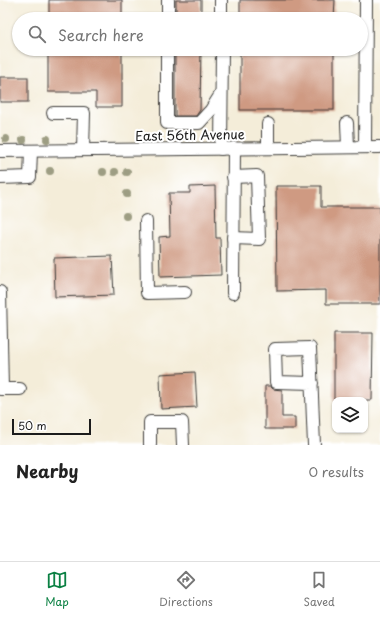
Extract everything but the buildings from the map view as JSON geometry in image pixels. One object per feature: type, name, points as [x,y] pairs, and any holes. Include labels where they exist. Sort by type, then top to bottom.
[{"type":"street","points":[[168,0],[168,12]]},
{"type":"street","points":[[221,0],[221,12]]},
{"type":"street","points":[[366,0],[366,12]]},
{"type":"street","points":[[167,56],[167,123],[199,123],[211,110],[221,94]]},
{"type":"street","points":[[221,148],[222,56]]},
{"type":"street","points":[[365,147],[366,56]]},
{"type":"street","points":[[53,113],[84,113],[83,150]]},
{"type":"street","points":[[347,123],[348,147]]},
{"type":"street","points":[[268,124],[268,148]]},
{"type":"street","name":"East 56th Avenue","points":[[0,151],[380,147]]},
{"type":"street","points":[[233,293],[234,148]]},
{"type":"street","points":[[0,178],[30,178],[31,151]]},
{"type":"street","points":[[233,177],[257,176],[259,239],[233,238]]},
{"type":"street","points":[[146,221],[147,293],[185,292]]},
{"type":"street","points":[[0,292],[1,389],[20,389]]},
{"type":"street","points":[[312,383],[314,445]]},
{"type":"street","points":[[150,445],[150,422],[182,422],[183,445]]}]
